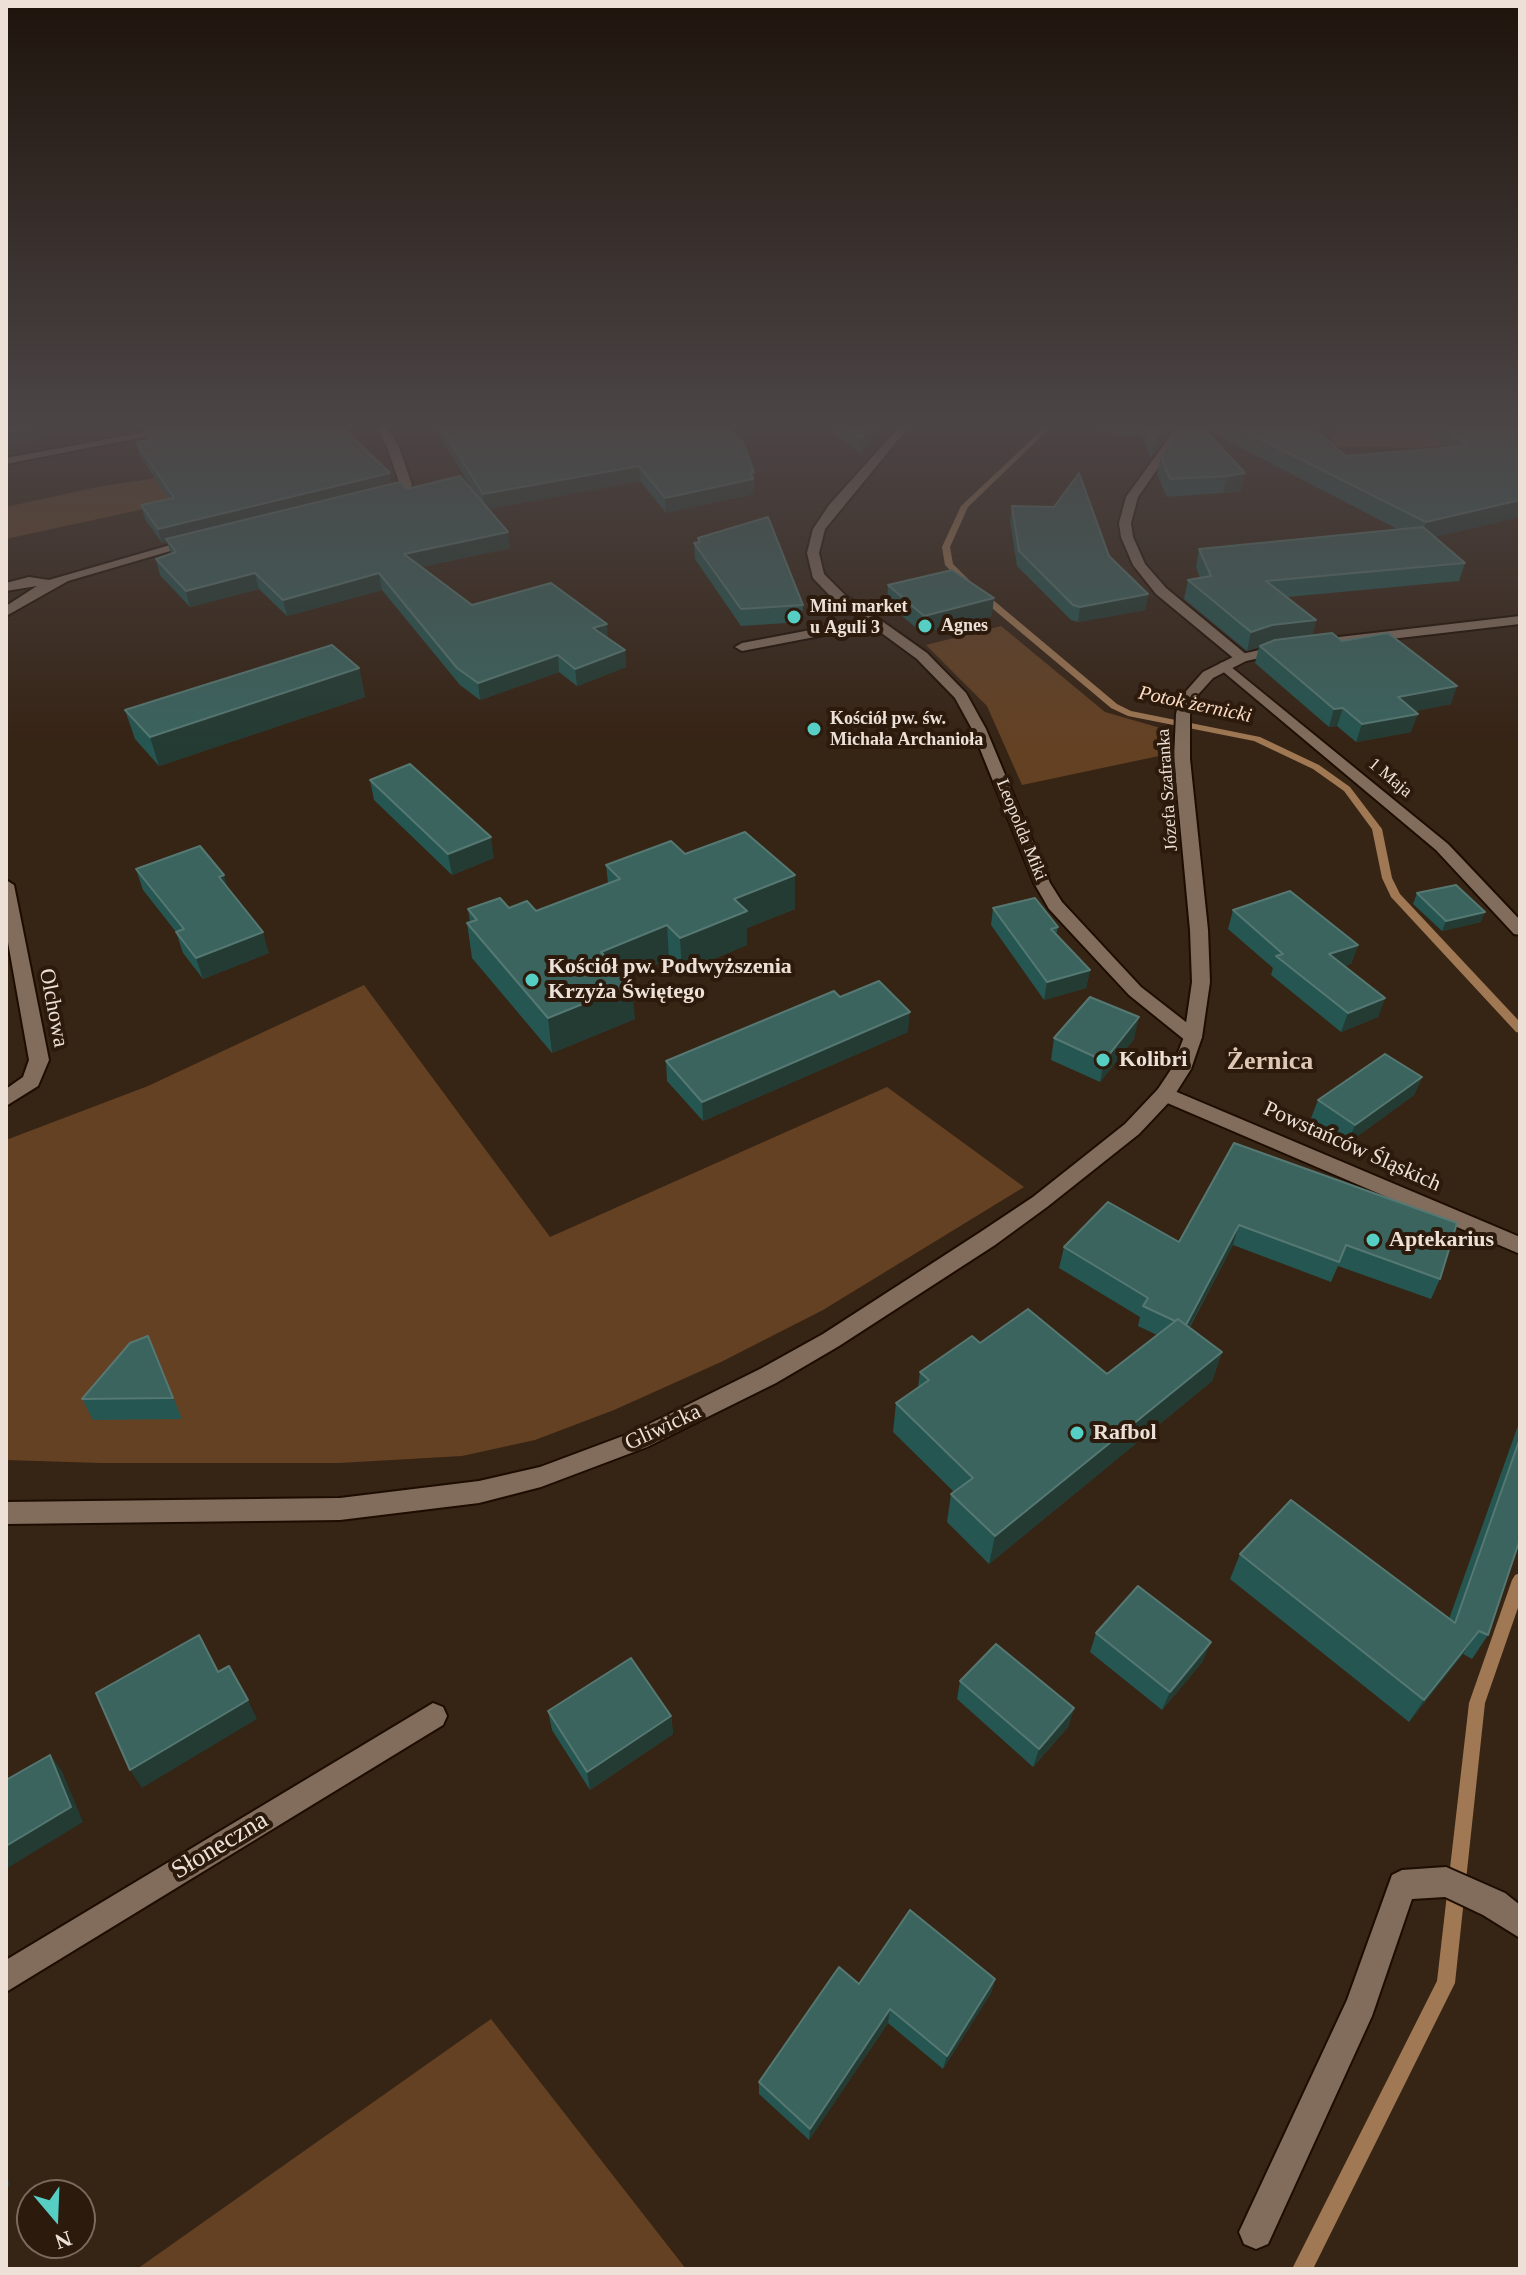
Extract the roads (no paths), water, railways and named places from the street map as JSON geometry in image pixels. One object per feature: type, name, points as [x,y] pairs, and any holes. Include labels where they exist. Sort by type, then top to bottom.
[{"type":"street","name":"Leopolda Miki","points":[[818,534],[813,553],[818,575],[840,598],[922,656],[967,707],[998,773],[1042,883],[1055,905],[1135,991],[1193,1037]]},
{"type":"street","points":[[1127,534],[1139,565],[1161,591],[1242,658]]},
{"type":"street","points":[[6,612],[50,584],[105,564],[206,539]]},
{"type":"street","points":[[6,587],[29,581],[50,584]]},
{"type":"street","name":"Józefa Szafranka","points":[[1193,1037],[1201,982],[1200,943],[1182,738],[1187,698],[1196,686],[1242,658],[1309,645],[1520,620]]},
{"type":"street","points":[[742,647],[874,622]]},
{"type":"street","name":"1 Maja","points":[[1225,666],[1442,847],[1513,915],[1520,930]]},
{"type":"street","name":"Olchowa","points":[[6,885],[8,912],[39,1060],[31,1081],[6,1099]]},
{"type":"street","name":"Gliwicka","points":[[6,1513],[340,1509],[479,1492],[541,1477],[594,1459],[695,1414],[831,1340],[1040,1202],[1132,1129],[1165,1094],[1181,1069],[1193,1037]]},
{"type":"street","name":"Powstańców Śląskich","points":[[1165,1094],[1520,1246]]},
{"type":"street","name":"Słoneczna","points":[[6,1977],[433,1716]]},
{"type":"street","points":[[1256,2232],[1361,2005],[1402,1885],[1446,1882],[1494,1904],[1520,1923]]},
{"type":"waterway","name":"Potok żernicki","points":[[952,534],[946,547],[949,565],[966,581]]},
{"type":"waterway","name":"Potok żernicki","points":[[983,596],[1114,706],[1128,713],[1257,739],[1316,767],[1347,789],[1377,829],[1387,878],[1395,895],[1520,1029]]},
{"type":"waterway","points":[[1302,2269],[1446,1983],[1477,1703],[1520,1580]]},
{"type":"place","name":"Mini market u Aguli 3","points":[[794,617]]},
{"type":"place","name":"Agnes","points":[[925,626]]},
{"type":"place","name":"Kościół pw. św. Michała Archanioła","points":[[814,729]]},
{"type":"place","name":"Kościół pw. Podwyższenia Krzyża Świętego","points":[[532,980]]},
{"type":"place","name":"Kolibri","points":[[1103,1060]]},
{"type":"place","name":"Aptekarius","points":[[1373,1240]]},
{"type":"place","name":"Rafbol","points":[[1077,1433]]},
{"type":"district","name":"Żernica","points":[[1270,1062]]}]
